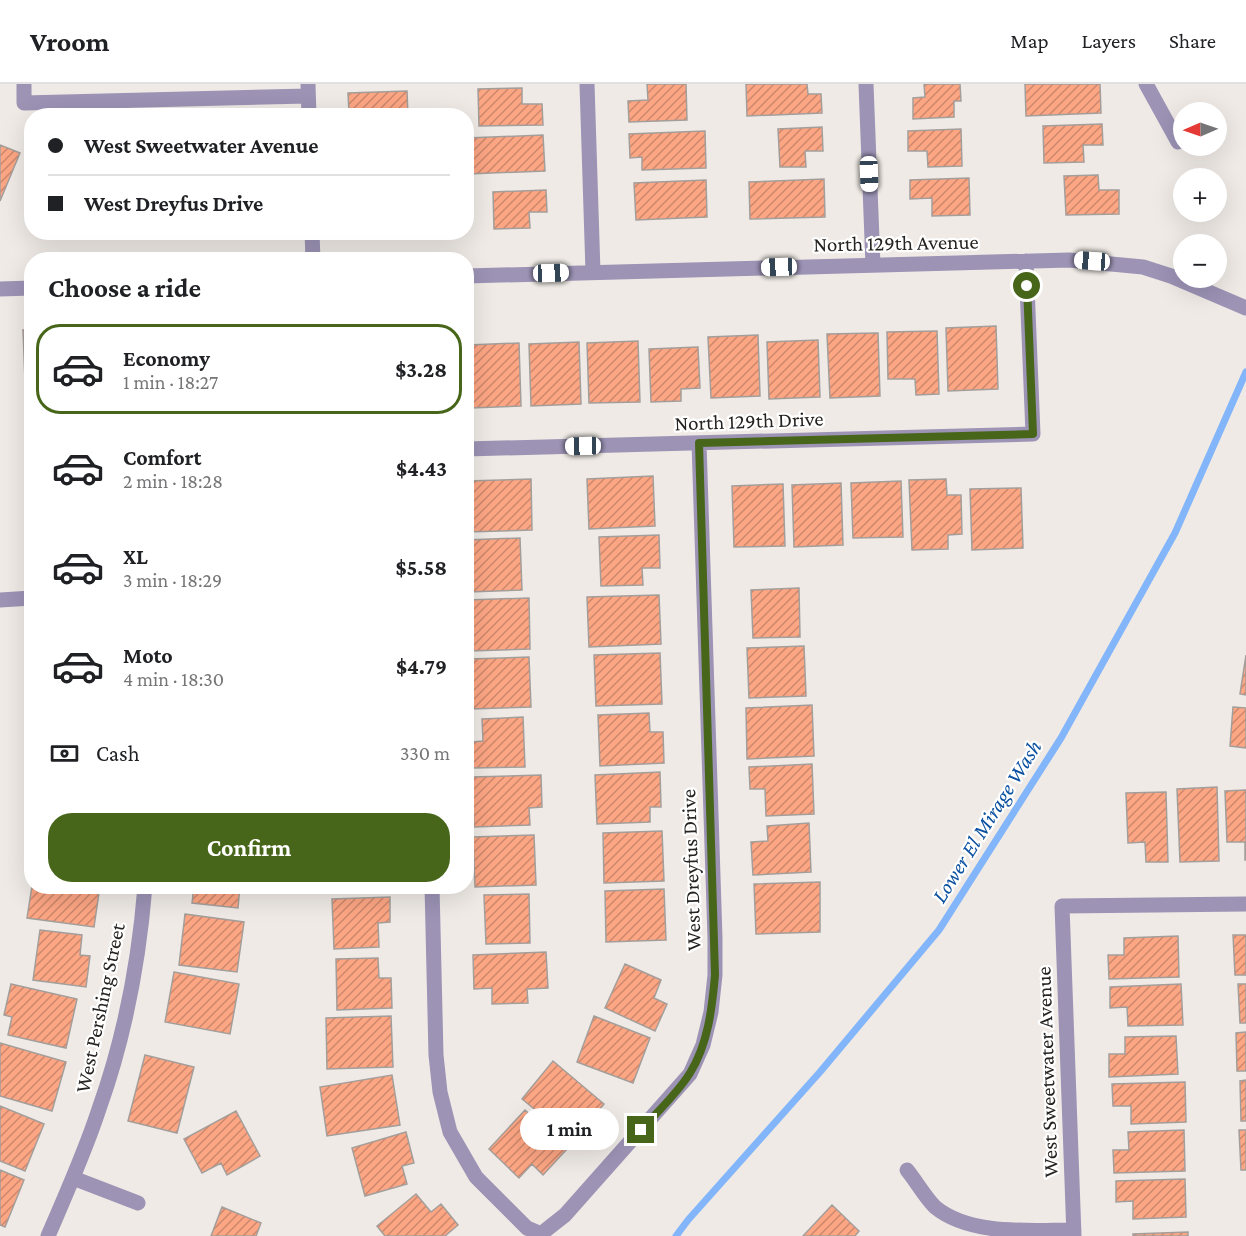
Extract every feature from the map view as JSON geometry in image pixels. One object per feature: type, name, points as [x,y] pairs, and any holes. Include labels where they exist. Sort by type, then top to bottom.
[{"type":"street","points":[[24,84],[24,103],[308,90],[309,108]]},
{"type":"street","points":[[587,84],[593,272]]},
{"type":"street","points":[[866,84],[873,265]]},
{"type":"street","points":[[1146,84],[1173,133]]},
{"type":"street","name":"North 129th Avenue","points":[[474,276],[1069,260],[1143,267],[1239,304]]},
{"type":"street","name":"North 129th Drive","points":[[474,449],[1033,434],[1026,261]]},
{"type":"street","points":[[0,289],[24,288]]},
{"type":"street","name":"West Dreyfus Drive","points":[[432,894],[436,1054],[440,1092],[450,1132],[476,1177],[527,1228],[541,1234],[565,1215],[690,1074],[703,1045],[711,1012],[715,975],[715,938],[699,443]]},
{"type":"street","points":[[0,600],[24,598]]},
{"type":"street","name":"West Pershing Street","points":[[48,1236],[99,1110],[113,1065],[135,960],[144,894]]},
{"type":"street","name":"West Sweetwater Avenue","points":[[1074,1233],[1062,906],[1246,904]]},
{"type":"street","points":[[908,1170],[936,1207],[963,1224],[1002,1231],[1074,1233]]},
{"type":"street","points":[[73,1178],[138,1203]]},
{"type":"building","points":[[647,84],[686,84],[687,120],[629,122],[628,101],[648,100]]},
{"type":"building","points":[[746,84],[807,84],[808,94],[821,94],[822,113],[747,116]]},
{"type":"building","points":[[924,84],[960,84],[961,101],[954,101],[954,117],[913,119],[913,98],[925,97]]},
{"type":"building","points":[[1025,84],[1100,84],[1101,113],[1026,116]]},
{"type":"building","points":[[522,88],[522,104],[542,104],[543,125],[479,126],[478,89]]},
{"type":"building","points":[[407,91],[408,108],[349,108],[348,93]]},
{"type":"building","points":[[1102,124],[1103,145],[1083,145],[1084,162],[1044,163],[1043,126]]},
{"type":"building","points":[[822,127],[823,151],[805,151],[806,167],[780,167],[778,129]]},
{"type":"building","points":[[961,129],[962,166],[928,167],[927,151],[908,151],[908,131]]},
{"type":"building","points":[[705,131],[706,168],[642,170],[642,157],[630,158],[629,134]]},
{"type":"building","points":[[543,135],[545,171],[474,174],[474,138]]},
{"type":"building","points":[[0,145],[20,153],[0,201]]},
{"type":"building","points":[[1098,175],[1099,190],[1119,190],[1119,214],[1066,215],[1064,176]]},
{"type":"building","points":[[969,178],[970,215],[932,216],[932,198],[910,199],[910,180]]},
{"type":"building","points":[[824,179],[825,217],[750,219],[749,182]]},
{"type":"building","points":[[706,180],[707,217],[636,220],[634,183]]},
{"type":"building","points":[[546,190],[547,212],[529,212],[530,228],[494,229],[493,192]]},
{"type":"building","points":[[996,326],[998,389],[948,391],[946,328]]},
{"type":"building","points":[[937,331],[939,394],[916,395],[915,379],[888,379],[887,332]]},
{"type":"building","points":[[878,333],[880,396],[830,398],[827,334]]},
{"type":"building","points":[[758,335],[760,396],[711,398],[708,337]]},
{"type":"building","points":[[818,340],[820,397],[769,399],[767,342]]},
{"type":"building","points":[[638,341],[640,402],[589,403],[587,343]]},
{"type":"building","points":[[579,342],[581,404],[531,406],[529,344]]},
{"type":"building","points":[[519,343],[521,406],[474,408],[474,345]]},
{"type":"building","points":[[698,347],[700,388],[681,389],[681,401],[651,402],[649,349]]},
{"type":"building","points":[[653,476],[655,526],[589,529],[587,479]]},
{"type":"building","points":[[531,479],[532,530],[474,532],[474,481]]},
{"type":"building","points":[[946,479],[947,495],[961,495],[962,534],[948,535],[948,549],[912,550],[909,480]]},
{"type":"building","points":[[901,481],[903,537],[853,538],[851,483]]},
{"type":"building","points":[[841,483],[843,545],[794,547],[792,485]]},
{"type":"building","points":[[783,484],[785,546],[734,547],[732,486]]},
{"type":"building","points":[[1021,488],[1023,548],[972,550],[970,489]]},
{"type":"building","points":[[659,535],[660,568],[642,568],[643,585],[601,586],[599,537]]},
{"type":"building","points":[[520,538],[522,590],[474,592],[474,540]]},
{"type":"building","points":[[799,588],[800,637],[753,638],[751,590]]},
{"type":"building","points":[[659,595],[661,644],[589,647],[587,597]]},
{"type":"building","points":[[529,598],[530,649],[474,651],[474,600]]},
{"type":"building","points":[[804,646],[806,696],[749,698],[747,648]]},
{"type":"building","points":[[660,653],[662,704],[596,706],[594,655]]},
{"type":"building","points":[[1246,655],[1246,695],[1240,694]]},
{"type":"building","points":[[529,657],[531,707],[474,709],[474,659]]},
{"type":"building","points":[[812,705],[814,756],[747,759],[746,708]]},
{"type":"building","points":[[1233,707],[1246,708],[1246,748],[1230,746]]},
{"type":"building","points":[[649,713],[650,732],[663,732],[664,763],[600,766],[598,715]]},
{"type":"building","points":[[523,717],[525,767],[474,768],[474,742],[483,741],[482,719]]},
{"type":"building","points":[[812,764],[814,814],[766,816],[765,789],[750,789],[749,767]]},
{"type":"building","points":[[660,772],[661,807],[650,807],[650,822],[597,824],[595,775]]},
{"type":"building","points":[[541,775],[542,807],[529,808],[530,825],[474,827],[474,777]]},
{"type":"building","points":[[1217,787],[1219,861],[1180,862],[1177,789]]},
{"type":"building","points":[[1246,790],[1245,860],[1245,842],[1227,842],[1225,791]]},
{"type":"building","points":[[1166,792],[1168,862],[1146,862],[1145,842],[1128,843],[1126,793]]},
{"type":"building","points":[[809,823],[811,872],[753,875],[751,842],[768,841],[767,826]]},
{"type":"building","points":[[662,831],[664,881],[604,883],[603,833]]},
{"type":"building","points":[[534,835],[536,885],[475,887],[474,837]]},
{"type":"building","points":[[820,882],[820,932],[756,934],[754,884]]},
{"type":"building","points":[[664,889],[666,940],[606,942],[605,891]]},
{"type":"building","points":[[31,894],[99,894],[94,927],[27,918]]},
{"type":"building","points":[[193,894],[239,894],[238,908],[192,903]]},
{"type":"building","points":[[529,894],[530,943],[486,944],[484,895]]},
{"type":"building","points":[[390,897],[390,922],[378,923],[379,947],[334,949],[332,899]]},
{"type":"building","points":[[185,914],[244,922],[237,972],[179,965]]},
{"type":"building","points":[[40,930],[82,935],[80,955],[90,956],[86,987],[33,980]]},
{"type":"building","points":[[1233,935],[1246,935],[1246,975],[1235,975]]},
{"type":"building","points":[[1178,936],[1179,977],[1109,979],[1108,955],[1124,955],[1124,938]]},
{"type":"building","points":[[546,952],[548,988],[527,989],[528,1003],[492,1004],[492,988],[474,989],[473,955]]},
{"type":"building","points":[[378,958],[379,978],[391,978],[392,1008],[337,1010],[336,959]]},
{"type":"building","points":[[625,964],[661,980],[654,998],[667,1004],[655,1031],[605,1008]]},
{"type":"building","points":[[174,972],[239,984],[230,1034],[165,1022]]},
{"type":"building","points":[[11,984],[77,999],[66,1048],[8,1035],[12,1017],[4,1015]]},
{"type":"building","points":[[1181,984],[1183,1025],[1128,1026],[1127,1007],[1110,1008],[1110,987]]},
{"type":"building","points":[[1238,984],[1246,984],[1246,1023],[1240,1023]]},
{"type":"building","points":[[391,1016],[393,1067],[327,1069],[326,1018]]},
{"type":"building","points":[[594,1016],[650,1038],[633,1083],[577,1062]]},
{"type":"building","points":[[1246,1032],[1246,1071],[1237,1071],[1236,1033]]},
{"type":"building","points":[[1176,1036],[1178,1074],[1109,1077],[1109,1054],[1125,1054],[1125,1037]]},
{"type":"building","points":[[0,1043],[66,1062],[52,1111],[0,1096]]},
{"type":"building","points":[[145,1055],[194,1067],[177,1133],[128,1121]]},
{"type":"building","points":[[553,1061],[604,1104],[573,1141],[522,1099]]},
{"type":"building","points":[[392,1075],[400,1125],[327,1136],[320,1087]]},
{"type":"building","points":[[1246,1080],[1246,1121],[1241,1121],[1240,1081]]},
{"type":"building","points":[[1185,1082],[1186,1122],[1131,1124],[1131,1106],[1113,1106],[1112,1084]]},
{"type":"building","points":[[0,1106],[44,1124],[25,1171],[0,1161]]},
{"type":"building","points":[[525,1110],[567,1149],[543,1175],[532,1164],[519,1178],[489,1149]]},
{"type":"building","points":[[236,1111],[260,1156],[227,1175],[221,1163],[202,1173],[184,1139]]},
{"type":"building","points":[[1184,1130],[1185,1171],[1114,1173],[1113,1150],[1129,1150],[1128,1132]]},
{"type":"building","points":[[1239,1130],[1246,1130],[1246,1170],[1241,1170]]},
{"type":"building","points":[[406,1132],[414,1163],[402,1166],[407,1184],[365,1196],[352,1148]]},
{"type":"building","points":[[0,1170],[24,1180],[5,1227],[0,1225]]},
{"type":"building","points":[[1185,1179],[1186,1217],[1133,1219],[1133,1201],[1116,1202],[1116,1181]]},
{"type":"building","points":[[416,1194],[431,1212],[441,1204],[458,1225],[445,1236],[385,1236],[377,1226]]},
{"type":"building","points":[[832,1205],[859,1231],[855,1236],[803,1236]]},
{"type":"building","points":[[222,1207],[261,1223],[256,1236],[211,1236]]},
{"type":"building","points":[[1188,1232],[1188,1236],[1133,1236],[1133,1234]]},
{"type":"waterway","name":"Lower El Mirage Wash","points":[[676,1236],[820,1072],[939,930],[1061,738],[1175,533],[1246,372]]},
{"type":"route","points":[[641,1130],[690,1074],[703,1045],[711,1012],[715,975],[699,443],[1033,434],[1027,286]]}]
